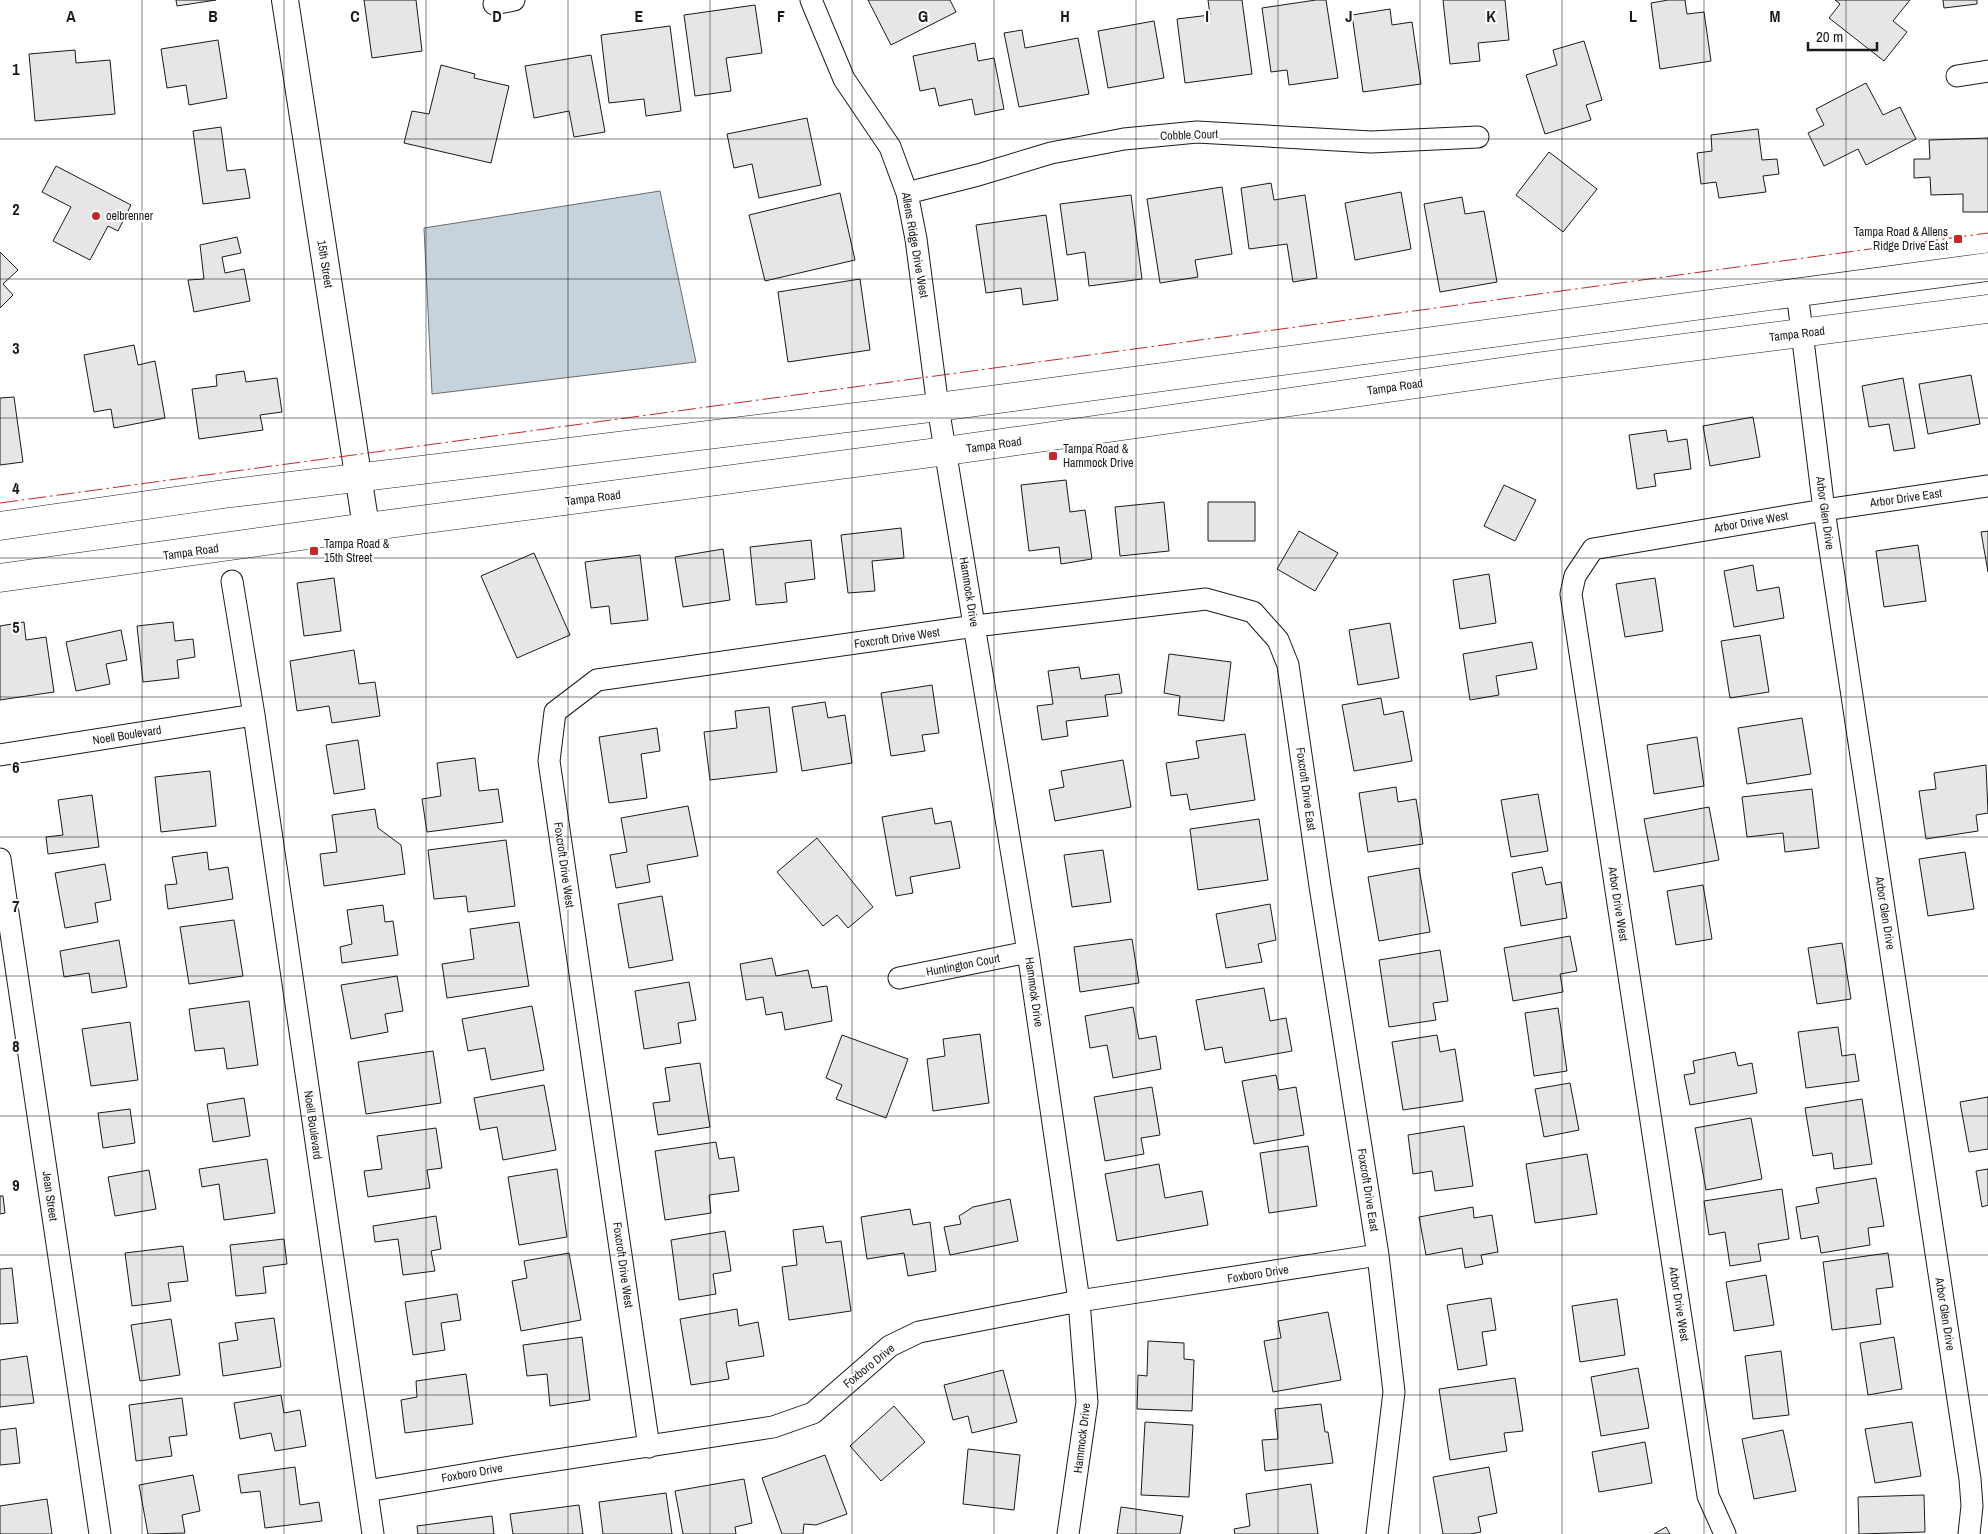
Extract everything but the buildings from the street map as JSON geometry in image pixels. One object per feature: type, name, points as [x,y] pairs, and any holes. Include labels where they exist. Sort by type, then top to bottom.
[{"type":"main road","points":[[0,526],[224,494],[938,407],[1988,267]]},
{"type":"main road","name":"Tampa Road","points":[[0,578],[366,527],[946,451],[1550,365],[1988,309]]},
{"type":"street","name":"15th Street","points":[[285,0],[366,527]]},
{"type":"street","name":"Allens Ridge Drive West","points":[[811,0],[844,79],[890,147],[907,193],[916,239],[938,407],[946,451]]},
{"type":"street","points":[[1957,76],[1988,71]]},
{"type":"street","name":"Cobble Court","points":[[907,193],[978,175],[1051,153],[1124,139],[1198,132],[1371,142],[1478,136]]},
{"type":"street","name":"Arbor Glen Drive","points":[[1797,292],[1824,510],[1970,1479],[1972,1506],[1969,1534]]},
{"type":"street","name":"Hammock Drive","points":[[946,451],[1028,952],[1079,1301],[1087,1402],[1068,1534]]},
{"type":"street","name":"Arbor Drive East","points":[[1824,510],[1988,486]]},
{"type":"street","name":"Arbor Drive West","points":[[1725,1534],[1708,1496],[1571,594],[1574,576],[1593,549],[1824,510]]},
{"type":"street","name":"Noell Boulevard","points":[[232,581],[254,715],[373,1534]]},
{"type":"street","name":"Foxcroft Drive East","points":[[975,626],[1206,599],[1252,612],[1278,640],[1288,665],[1320,886],[1378,1255],[1394,1392],[1377,1534]]},
{"type":"street","name":"Foxcroft Drive West","points":[[649,1447],[549,761],[555,712],[597,680],[975,626]]},
{"type":"street","name":"Noell Boulevard","points":[[0,755],[254,715]]},
{"type":"street","name":"Jean Street","points":[[0,859],[100,1534]]},
{"type":"street","name":"Huntington Court","points":[[899,978],[1028,952]]},
{"type":"street","name":"Foxboro Drive","points":[[367,1491],[773,1427],[813,1412],[890,1346],[918,1332],[1079,1301],[1378,1255]]},
{"type":"shaded area","points":[[660,191],[696,362],[432,394],[424,228]]},
{"type":"power","points":[[0,503],[1988,233]]},
{"type":"place","name":"oelbrenner","points":[[96,216]]},
{"type":"place","name":"Tampa Road & Allens Ridge Drive East","points":[[1958,239]]},
{"type":"place","name":"Tampa Road & Hammock Drive","points":[[1053,456]]},
{"type":"place","name":"Tampa Road & 15th Street","points":[[314,551]]}]
